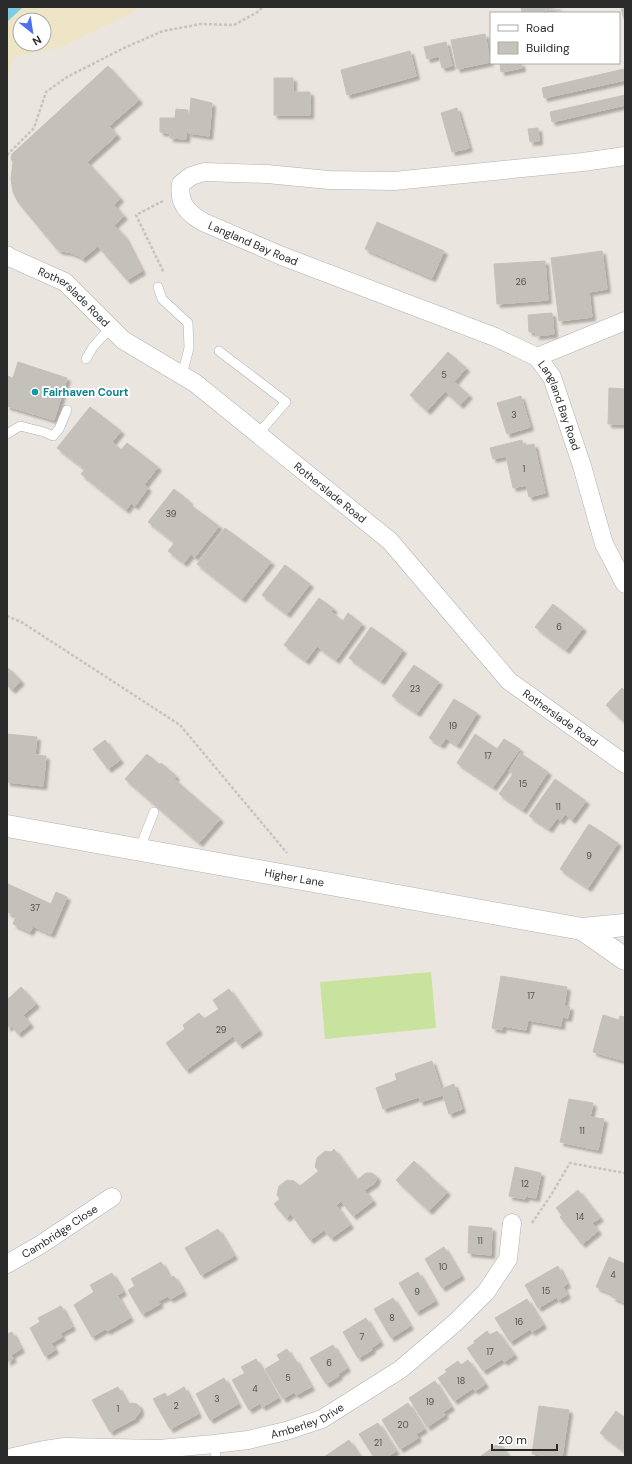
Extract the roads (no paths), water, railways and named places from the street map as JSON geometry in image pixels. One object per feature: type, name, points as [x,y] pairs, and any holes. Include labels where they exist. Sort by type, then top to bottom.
[{"type":"street","name":"Langland Bay Road","points":[[625,156],[583,162],[394,181],[329,180],[267,174],[204,172],[191,176],[181,184],[180,192],[183,204],[191,215],[203,222],[282,256],[495,337],[537,357],[552,377],[582,466],[604,544],[625,584]]},
{"type":"street","name":"Rotherslade Road","points":[[7,255],[65,282],[111,326],[123,340],[195,383],[390,541],[509,681],[625,764]]},
{"type":"street","points":[[537,357],[625,321]]},
{"type":"street","name":"Higher Lane","points":[[7,826],[582,929],[625,925]]},
{"type":"street","name":"Higher Lane","points":[[582,929],[625,959]]},
{"type":"street","name":"Cambridge Close","points":[[7,1264],[40,1245],[112,1197]]},
{"type":"street","name":"Amberley Drive","points":[[13,1457],[65,1447],[215,1451],[248,1440],[286,1432],[322,1419],[401,1369],[456,1322],[486,1292],[508,1259],[512,1223]]},
{"type":"lane","points":[[158,287],[162,299],[188,323],[189,348],[182,375]]},
{"type":"lane","points":[[86,359],[93,347],[111,326]]},
{"type":"lane","points":[[218,351],[286,402],[258,434]]},
{"type":"lane","points":[[7,434],[20,426],[44,432],[53,436],[59,429],[67,410]]},
{"type":"lane","points":[[139,850],[154,812]]},
{"type":"water","points":[[7,7],[23,7],[18,12],[12,12],[12,17],[7,22]]},
{"type":"place","name":"Fairhaven Court","points":[[35,392]]}]
